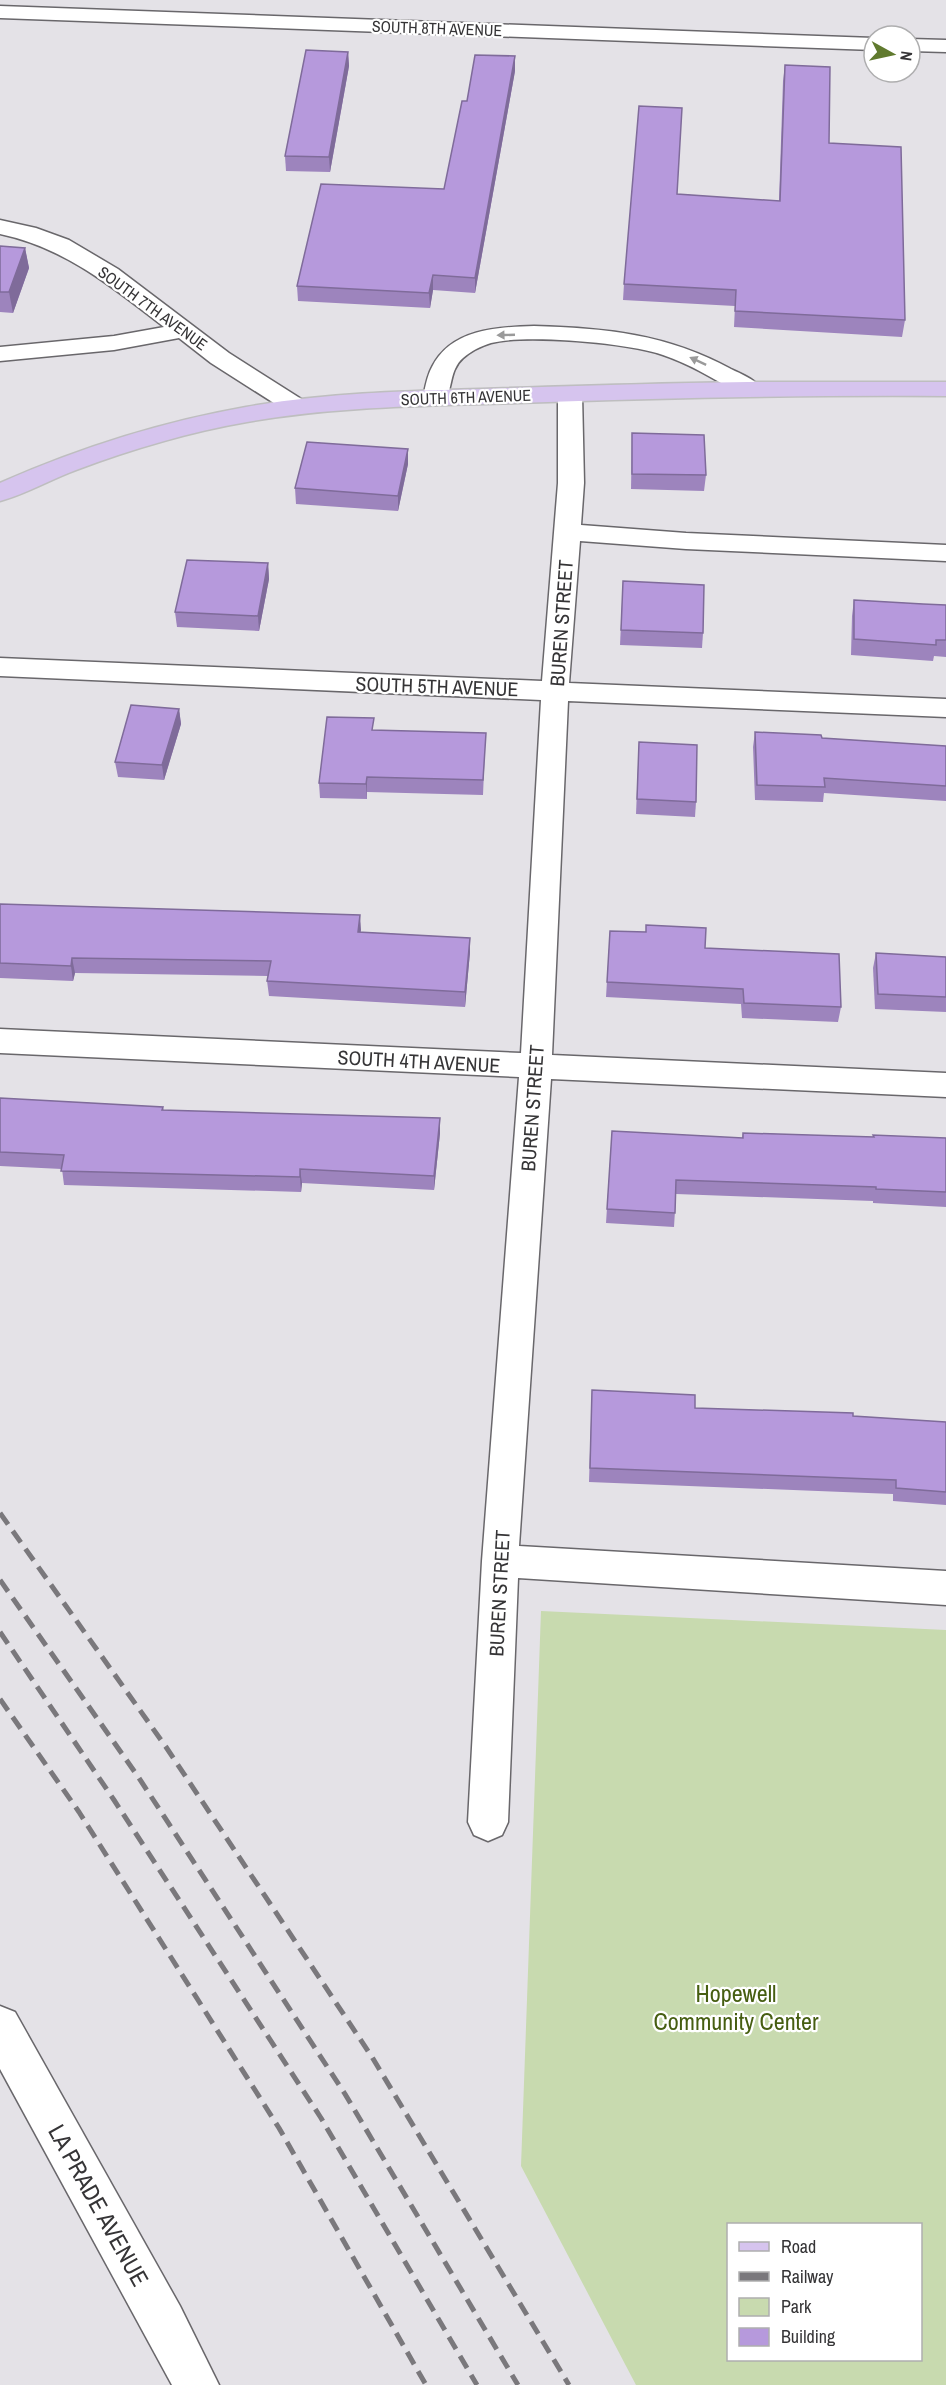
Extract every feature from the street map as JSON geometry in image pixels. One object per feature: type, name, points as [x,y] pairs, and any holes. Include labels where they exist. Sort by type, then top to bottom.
[{"type":"main road","name":"SOUTH 6TH AVENUE","points":[[0,493],[104,450],[174,430],[297,407],[435,398],[749,389],[946,389]]},
{"type":"street","points":[[239,21],[246,0]]},
{"type":"street","name":"SOUTH 8TH AVENUE","points":[[0,12],[862,44]]},
{"type":"street","points":[[922,45],[946,46]]},
{"type":"street","name":"SOUTH 7TH AVENUE","points":[[0,227],[28,233],[61,245],[110,274],[220,358],[297,407]]},
{"type":"street","points":[[0,354],[114,343],[184,330]]},
{"type":"street","points":[[435,398],[442,369],[450,357],[462,346],[497,335],[603,338],[669,349],[699,361],[749,389]]},
{"type":"street","name":"BUREN STREET","points":[[488,1822],[500,1561],[536,1067],[555,691],[571,483],[570,394]]},
{"type":"street","points":[[568,532],[686,542],[946,553]]},
{"type":"street","name":"SOUTH 5TH AVENUE","points":[[0,667],[946,708]]},
{"type":"street","name":"SOUTH 4TH AVENUE","points":[[0,1041],[946,1085]]},
{"type":"street","points":[[500,1561],[946,1588]]},
{"type":"street","name":"LA PRADE AVENUE","points":[[0,2027],[164,2322],[196,2385]]},
{"type":"green space","name":"Hopewell Community Center","points":[[541,1611],[946,1630],[946,2385],[636,2385],[521,2166]]},
{"type":"building","points":[[306,50],[348,52],[329,157],[285,156]]},
{"type":"building","points":[[475,55],[515,56],[475,278],[433,275],[429,293],[297,286],[321,184],[444,189],[462,101],[467,101]]},
{"type":"building","points":[[785,65],[830,67],[829,143],[901,147],[905,320],[735,311],[736,290],[624,284],[639,106],[682,108],[677,194],[780,201]]},
{"type":"building","points":[[0,246],[25,248],[9,292],[0,292]]},
{"type":"building","points":[[632,433],[704,435],[706,475],[632,474]]},
{"type":"building","points":[[307,442],[408,449],[398,496],[295,488]]},
{"type":"building","points":[[187,560],[268,563],[258,616],[175,612]]},
{"type":"building","points":[[623,581],[704,585],[703,633],[621,630]]},
{"type":"building","points":[[854,600],[946,605],[946,640],[936,640],[936,645],[854,639]]},
{"type":"building","points":[[131,705],[179,709],[162,765],[115,762]]},
{"type":"building","points":[[327,717],[374,718],[372,730],[486,733],[483,780],[367,777],[366,784],[319,783]]},
{"type":"building","points":[[755,732],[821,735],[822,738],[946,746],[946,786],[824,778],[825,787],[757,785]]},
{"type":"building","points":[[639,742],[697,745],[696,802],[637,799]]},
{"type":"building","points":[[0,904],[360,915],[358,932],[470,938],[465,992],[267,981],[271,961],[72,958],[71,966],[0,963]]},
{"type":"building","points":[[646,925],[706,928],[705,948],[839,954],[841,1007],[744,1003],[743,989],[607,982],[610,931],[646,932]]},
{"type":"building","points":[[876,953],[946,957],[946,997],[878,994]]},
{"type":"building","points":[[0,1098],[163,1107],[162,1110],[440,1118],[434,1176],[300,1169],[300,1177],[61,1171],[64,1155],[0,1152]]},
{"type":"building","points":[[612,1131],[743,1138],[743,1133],[946,1138],[946,1192],[876,1189],[876,1187],[676,1180],[675,1213],[607,1209]]},
{"type":"building","points":[[592,1390],[695,1395],[695,1408],[853,1413],[853,1416],[946,1422],[946,1492],[896,1488],[896,1480],[590,1468]]},
{"type":"railway","points":[[0,1513],[166,1747],[372,2057],[569,2385]]},
{"type":"railway","points":[[0,1580],[139,1778],[345,2094],[518,2385]]},
{"type":"railway","points":[[0,1632],[114,1800],[321,2118],[477,2385]]},
{"type":"railway","points":[[0,1699],[79,1812],[279,2128],[426,2385]]}]
